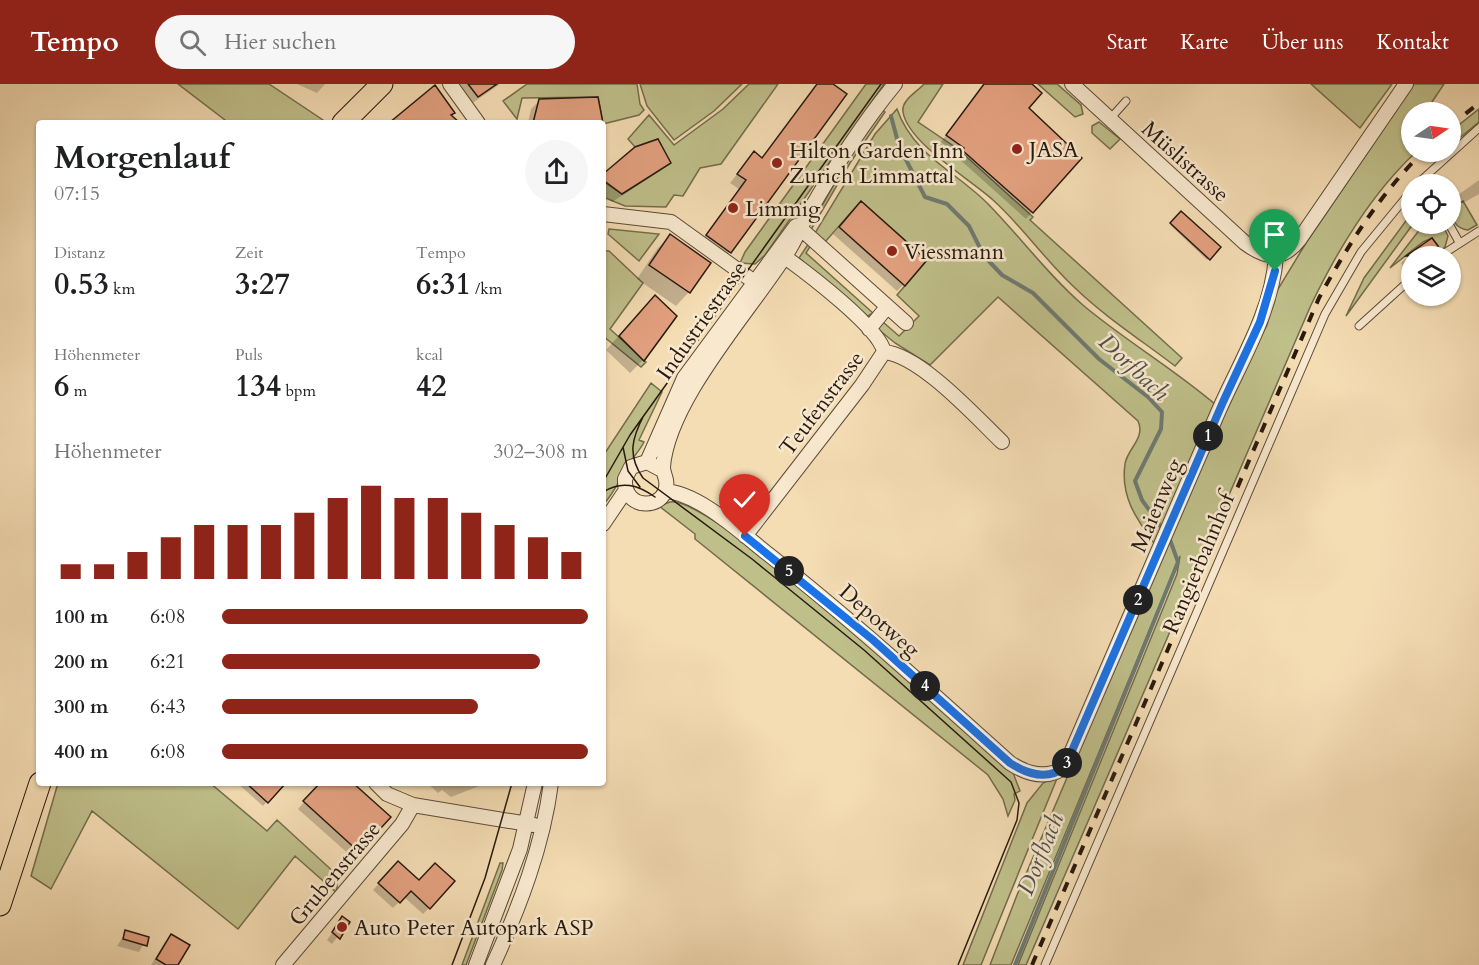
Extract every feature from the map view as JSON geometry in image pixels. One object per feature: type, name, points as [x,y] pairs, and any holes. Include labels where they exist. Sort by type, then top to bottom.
[{"type":"main road","points":[[346,120],[382,84]]},
{"type":"main road","points":[[0,905],[39,786]]},
{"type":"street","points":[[450,84],[476,120]]},
{"type":"street","name":"Müslistrasse","points":[[1071,84],[1245,243],[1262,255],[1276,256]]},
{"type":"street","points":[[1276,256],[1286,253],[1299,240],[1406,84]]},
{"type":"street","name":"Industriestrasse","points":[[606,521],[638,502],[655,501],[665,491],[666,484],[662,470],[673,431],[700,378],[785,257],[808,213],[875,108],[892,87]]},
{"type":"street","name":"Industriestrasse","points":[[606,519],[626,490],[625,479],[628,471],[635,465],[647,462],[684,378],[753,281],[808,213]]},
{"type":"street","points":[[606,214],[671,222],[753,281]]},
{"type":"street","points":[[801,229],[906,323]]},
{"type":"street","name":"Maienweg","points":[[1065,767],[1260,322],[1270,294],[1276,256]]},
{"type":"street","points":[[785,257],[812,275],[868,329],[884,351]]},
{"type":"street","points":[[868,329],[887,307]]},
{"type":"street","name":"Teufenstrasse","points":[[745,536],[862,385],[884,351],[904,358],[925,371],[1002,442]]},
{"type":"street","points":[[647,462],[662,470]]},
{"type":"street","points":[[626,490],[638,502]]},
{"type":"street","name":"Depotweg","points":[[665,491],[687,495],[745,536],[873,640],[1010,763],[1023,771],[1038,775],[1053,774],[1065,767]]},
{"type":"street","points":[[379,786],[387,794],[413,805],[541,826]]},
{"type":"street","points":[[476,965],[527,823],[535,786]]},
{"type":"street","points":[[493,965],[510,929],[531,868],[550,786]]},
{"type":"street","name":"Grubenstrasse","points":[[283,965],[402,825],[413,805]]},
{"type":"lane","points":[[1109,120],[1126,101]]},
{"type":"lane","points":[[1431,174],[1479,128]]},
{"type":"lane","name":"Rangierbahnhof","points":[[1045,965],[1325,314],[1362,252],[1401,204]]},
{"type":"lane","points":[[1454,246],[1479,231]]},
{"type":"lane","points":[[1455,234],[1459,242]]},
{"type":"lane","points":[[1359,326],[1401,288]]},
{"type":"green space","points":[[178,84],[269,84],[323,120],[225,120]]},
{"type":"green space","points":[[527,84],[637,84],[640,104],[644,110],[639,115],[606,123],[606,120],[602,120],[598,97],[522,98],[517,119],[503,101]]},
{"type":"green space","points":[[640,84],[742,84],[714,111],[674,140],[647,106]]},
{"type":"green space","points":[[749,84],[778,84],[721,164],[700,168],[683,196],[674,195],[666,207],[625,206],[606,198],[606,183],[622,194],[670,163],[658,139],[635,147],[628,139],[649,115],[674,145],[723,109]]},
{"type":"green space","points":[[866,84],[884,84],[765,255],[755,264],[740,263],[745,252]]},
{"type":"green space","points":[[924,84],[943,84],[918,122],[958,149],[1033,217],[1030,220],[1182,358],[1175,366],[1086,298],[1063,277],[1004,210],[983,191],[941,160],[916,136],[907,124],[903,108],[907,100]]},
{"type":"green space","points":[[1038,84],[1057,84],[1081,105],[1083,114],[1075,117]]},
{"type":"green space","points":[[1311,84],[1392,84],[1360,128]]},
{"type":"green space","points":[[1414,84],[1444,84],[1432,102],[1402,102]]},
{"type":"green space","points":[[1401,103],[1401,162],[1406,162],[1370,204],[1332,264],[1311,305],[1026,965],[1018,965],[1177,574],[1180,556],[1011,965],[990,965],[1017,895],[1228,400],[1267,325],[1275,294],[1306,243]]},
{"type":"green space","points":[[897,109],[914,140],[925,152],[978,194],[1071,294],[1100,319],[1184,379],[1216,405],[1156,546],[1137,518],[1125,488],[1125,464],[1140,433],[1138,421],[998,297],[930,365],[895,343],[878,329],[883,322],[899,336],[919,316],[897,295],[927,260],[861,201],[825,242],[815,233],[875,134]]},
{"type":"green space","points":[[1479,109],[1479,122],[1461,137],[1461,123]]},
{"type":"green space","points":[[883,110],[885,112],[850,163],[812,228],[814,220],[850,157]]},
{"type":"green space","points":[[1099,122],[1120,139],[1110,149],[1092,133],[1092,126]]},
{"type":"green space","points":[[1463,201],[1477,225],[1468,230],[1461,227],[1461,202]]},
{"type":"green space","points":[[1401,228],[1401,234],[1406,234],[1346,316],[1364,278]]},
{"type":"green space","points":[[609,229],[659,234],[639,261],[608,234]]},
{"type":"green space","points":[[1416,234],[1447,234],[1448,236],[1445,246],[1438,246],[1432,238],[1418,246],[1407,246]]},
{"type":"green space","points":[[809,243],[811,245],[806,253],[873,313],[866,317],[799,258]]},
{"type":"green space","points":[[606,251],[609,251],[643,283],[610,329],[646,362],[641,367],[606,338]]},
{"type":"green space","points":[[1401,254],[1401,259],[1390,268]]},
{"type":"green space","points":[[651,383],[662,392],[639,440],[644,442],[606,501],[606,451]]},
{"type":"green space","points":[[670,502],[695,510],[735,535],[785,573],[840,618],[1012,770],[1020,791],[1014,794],[1015,800],[1008,816],[1003,799],[988,775],[695,539],[695,534],[659,506]]},
{"type":"green space","points":[[1058,776],[981,965],[963,965],[1027,803],[1043,783]]},
{"type":"green space","points":[[57,786],[214,786],[267,831],[277,820],[337,875],[337,893],[295,856],[238,929],[92,811],[51,889],[31,876]]},
{"type":"green space","points":[[500,863],[503,863],[502,870],[466,965],[462,965]]},
{"type":"building","points":[[468,84],[497,84],[478,97]]},
{"type":"building","name":"Hilton Garden Inn Zurich Limmattal","points":[[817,84],[833,84],[847,94],[731,253],[706,235],[746,180],[737,174],[754,151],[762,158]]},
{"type":"building","name":"JASA","points":[[984,84],[1032,84],[1042,93],[1029,108],[1082,158],[1033,213],[962,150],[964,148],[946,135]]},
{"type":"building","points":[[435,85],[455,113],[451,115],[457,120],[393,120]]},
{"type":"building","points":[[598,97],[602,120],[534,120],[539,99]]},
{"type":"building","points":[[658,139],[671,163],[622,194],[606,182],[606,171],[635,147]]},
{"type":"building","name":"Viessmann","points":[[861,201],[927,260],[905,286],[839,227]]},
{"type":"building","points":[[1181,211],[1221,247],[1210,260],[1170,223]]},
{"type":"building","points":[[670,234],[711,263],[690,293],[649,265]]},
{"type":"building","points":[[1432,238],[1438,246],[1420,246]]},
{"type":"building","points":[[655,295],[677,316],[644,361],[619,336]]},
{"type":"building","points":[[249,786],[283,786],[268,803]]},
{"type":"building","points":[[317,786],[356,786],[391,817],[359,852],[303,801]]},
{"type":"building","points":[[398,861],[419,880],[435,863],[455,881],[430,909],[411,891],[400,903],[378,883]]},
{"type":"building","name":"Auto Peter Autopark ASP","points":[[342,916],[350,922],[340,939],[332,932]]},
{"type":"building","points":[[125,930],[149,937],[147,946],[123,939]]},
{"type":"building","points":[[171,934],[190,945],[178,965],[166,965],[156,959]]},
{"type":"waterway","name":"Dorfbach","points":[[891,116],[899,146],[925,197],[947,204],[969,226],[984,256],[1002,275],[1033,293],[1099,359],[1148,397],[1162,412],[1161,429],[1135,481],[1142,500],[1164,531]]},
{"type":"waterway","name":"Dorfbach","points":[[1015,965],[1178,562],[1169,537]]},
{"type":"tram line","points":[[606,477],[630,435],[881,84]]},
{"type":"tram line","points":[[644,415],[633,446],[635,462],[643,478],[752,559],[864,650],[1011,782],[1019,803],[1017,820],[958,965]]},
{"type":"tram line","points":[[623,447],[628,471],[640,487]]},
{"type":"tram line","points":[[606,490],[623,485],[642,489],[655,497]]},
{"type":"tram line","points":[[452,965],[485,878],[511,786]]},
{"type":"railway","points":[[1461,117],[1479,103]]},
{"type":"railway","points":[[1032,965],[1319,298],[1366,221],[1413,162]]},
{"type":"place","name":"JASA","points":[[1017,149]]},
{"type":"place","name":"Hilton Garden Inn Zurich Limmattal","points":[[777,163]]},
{"type":"place","name":"Limmig","points":[[733,208]]},
{"type":"place","name":"Viessmann","points":[[892,251]]},
{"type":"place","name":"Auto Peter Autopark ASP","points":[[342,927]]},
{"type":"route","points":[[745,536],[873,640],[1010,763],[1031,774],[1046,775],[1060,771],[1065,767],[1260,322],[1275,271]]}]
